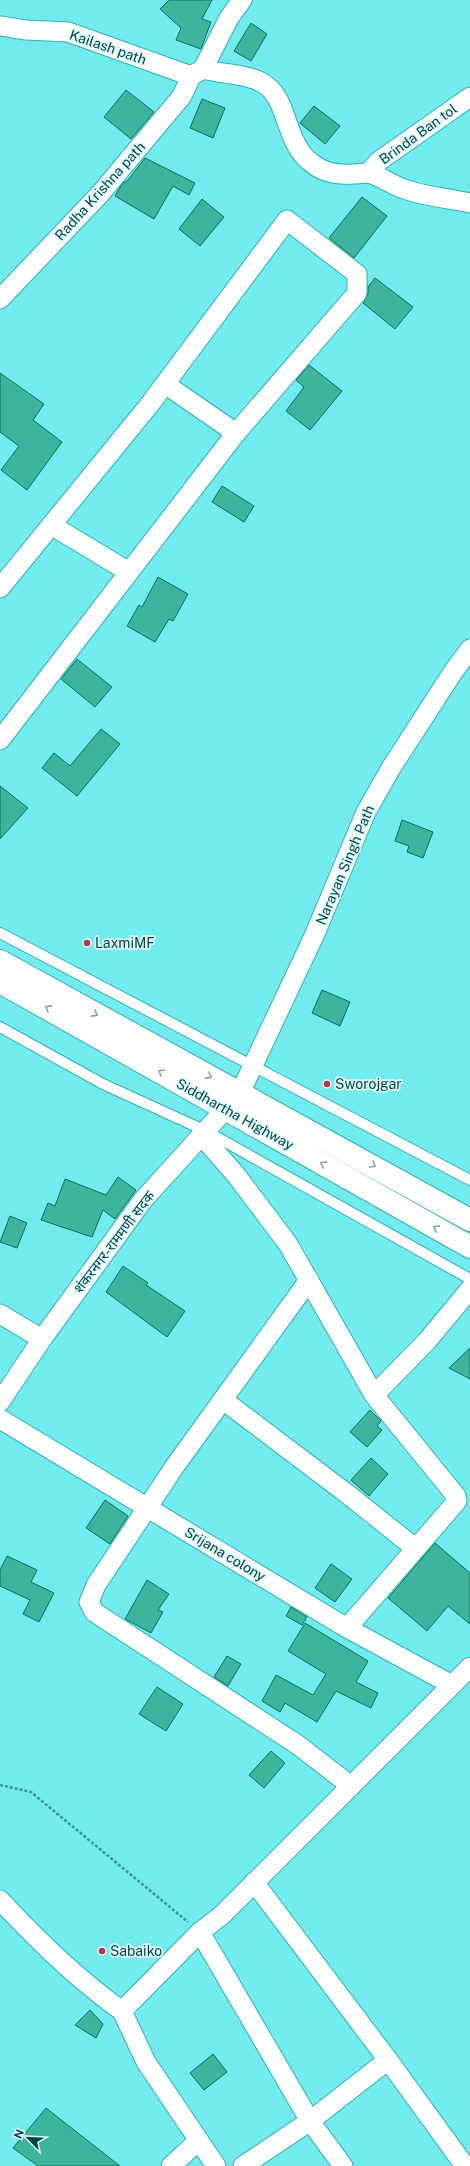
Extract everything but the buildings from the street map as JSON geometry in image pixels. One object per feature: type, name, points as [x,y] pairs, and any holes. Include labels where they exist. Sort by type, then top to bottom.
[{"type":"highway","name":"Siddhartha Highway","points":[[0,961],[470,1220]]},
{"type":"highway","name":"Siddhartha Highway","points":[[0,982],[470,1247]]},
{"type":"street","name":"Radha Krishna path","points":[[0,299],[100,194],[182,96],[229,18],[242,0]]},
{"type":"street","name":"Kailash path","points":[[0,26],[26,30],[68,32],[197,73],[251,78],[268,86],[280,104],[295,145],[311,163],[326,172],[351,174],[368,173]]},
{"type":"street","name":"Brinda Ban tol","points":[[368,173],[379,161],[470,97]]},
{"type":"street","points":[[368,173],[404,189],[439,198],[470,202]]},
{"type":"street","points":[[0,588],[165,384],[287,220],[357,274],[357,293],[236,433],[0,740]]},
{"type":"street","points":[[165,384],[236,433]]},
{"type":"street","points":[[51,525],[129,572]]},
{"type":"street","name":"Narayan Singh Path","points":[[240,1093],[314,936],[366,812],[453,672],[470,649]]},
{"type":"street","name":"शंकरनगर-राममणी सदक","points":[[0,1402],[42,1339],[143,1200],[240,1093]]},
{"type":"street","points":[[203,1133],[265,1211],[288,1244],[374,1395],[456,1496],[455,1505],[415,1548],[347,1628]]},
{"type":"street","points":[[309,1280],[147,1507],[96,1585],[89,1602],[94,1612],[298,1745],[351,1786]]},
{"type":"street","points":[[374,1395],[427,1341],[470,1289]]},
{"type":"street","points":[[0,1314],[42,1339]]},
{"type":"street","points":[[223,1400],[346,1493],[415,1548]]},
{"type":"street","name":"Srijana colony","points":[[0,1419],[347,1628],[452,1685]]},
{"type":"street","points":[[122,2011],[200,1932],[222,1915],[470,1668]]},
{"type":"street","points":[[254,1882],[388,2060],[465,2166]]},
{"type":"street","points":[[0,1900],[26,1928],[83,1981],[122,2011],[146,2062],[216,2166]]},
{"type":"street","points":[[200,1932],[310,2121],[343,2166]]},
{"type":"street","points":[[243,2166],[310,2121],[388,2060]]},
{"type":"street","points":[[172,2166],[198,2141]]},
{"type":"lane","points":[[0,932],[470,1180]]},
{"type":"lane","points":[[0,1027],[103,1084],[203,1133],[470,1279]]},
{"type":"path","points":[[0,1785],[31,1792],[151,1893],[200,1932]]},
{"type":"place","name":"LaxmiMF","points":[[87,943]]},
{"type":"place","name":"Sworojgar","points":[[327,1084]]},
{"type":"place","name":"Sabaiko","points":[[102,1951]]}]
